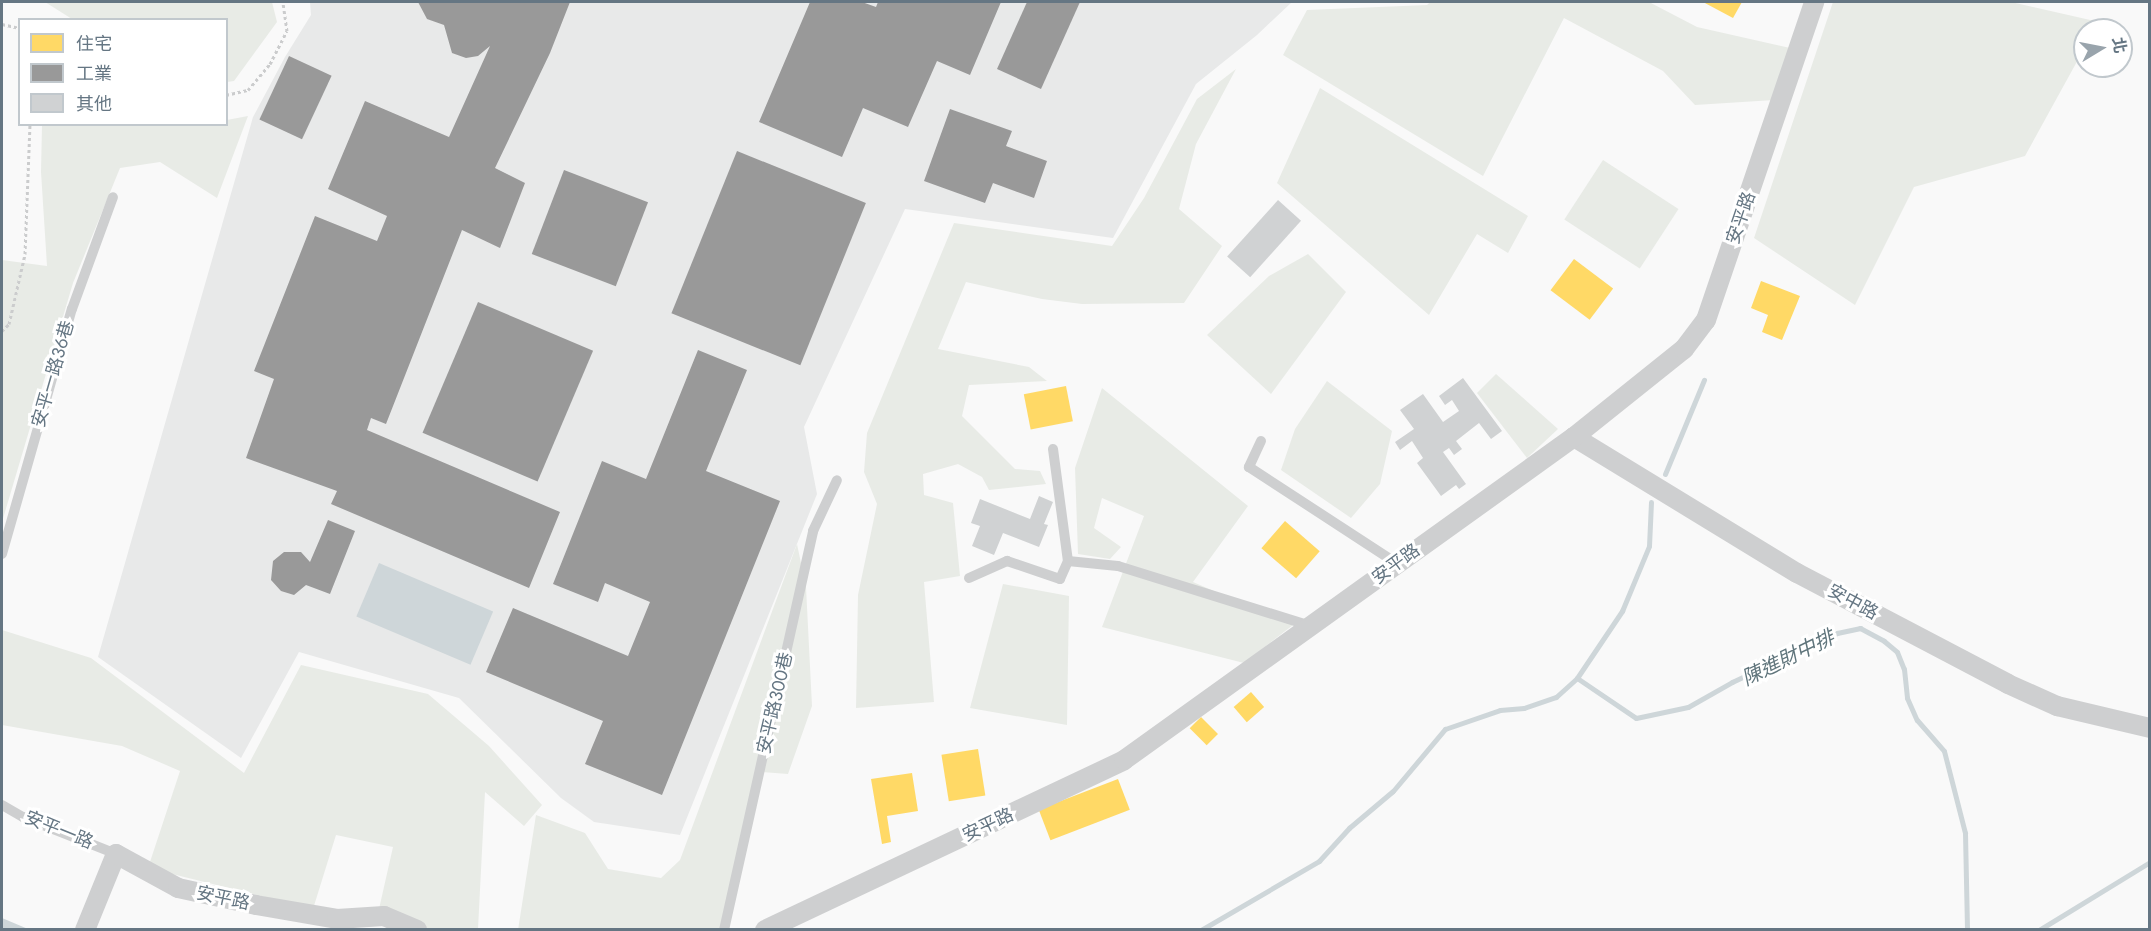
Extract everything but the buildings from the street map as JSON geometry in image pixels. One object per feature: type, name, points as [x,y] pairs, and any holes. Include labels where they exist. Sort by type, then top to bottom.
[{"type":"street","name":"安平路","points":[[765,930],[1124,760],[1574,437],[1684,349],[1706,320],[1814,2]]},
{"type":"street","name":"安中路","points":[[1574,437],[1797,573],[2008,684],[2057,706],[2150,728]]},
{"type":"street","name":"安平路","points":[[116,854],[178,888],[337,919],[384,916],[417,930]]},
{"type":"street","points":[[85,930],[116,854]]},
{"type":"lane","name":"安平一路36巷","points":[[2,554],[72,309],[113,198]]},
{"type":"lane","points":[[1261,441],[1249,467],[1398,564]]},
{"type":"lane","points":[[969,578],[1007,561],[1060,579],[1068,561],[1053,449]]},
{"type":"lane","name":"安平路300巷","points":[[724,930],[813,531],[837,480]]},
{"type":"lane","points":[[1068,561],[1118,566],[1311,626]]},
{"type":"lane","name":"安平一路","points":[[2,805],[23,817],[116,854]]},
{"type":"path","points":[[228,95],[248,90],[270,64],[287,31],[283,2]]},
{"type":"path","points":[[2,24],[18,28]]},
{"type":"path","points":[[2,331],[9,324],[25,254],[30,126]]},
{"type":"shaded area","points":[[45,2],[272,2],[277,22],[234,81],[228,82],[228,18],[70,18]]},
{"type":"shaded area","points":[[310,2],[1292,2],[1257,35],[1196,84],[1113,238],[905,209],[804,427],[817,494],[680,835],[594,822],[561,798],[459,698],[299,652],[241,758],[98,657],[253,117],[285,57],[311,15]]},
{"type":"shaded area","points":[[1430,2],[1649,2],[1697,27],[1790,48],[1774,100],[1695,105],[1663,71],[1564,18],[1483,176],[1283,55],[1307,10],[1427,5]]},
{"type":"shaded area","points":[[1833,2],[2011,2],[2081,18],[2073,18],[2073,69],[2025,156],[1914,187],[1855,305],[1754,238]]},
{"type":"shaded area","points":[[1236,69],[1196,144],[1179,209],[1222,246],[1184,303],[1082,304],[1042,299],[966,282],[938,349],[1029,367],[1047,381],[969,385],[962,416],[1015,469],[1040,471],[1046,484],[989,490],[982,477],[958,464],[923,474],[924,495],[953,503],[960,576],[924,582],[934,702],[856,708],[858,595],[877,504],[864,472],[867,433],[954,223],[1112,246],[1144,198],[1197,99]]},
{"type":"shaded area","points":[[1320,88],[1528,216],[1508,253],[1477,234],[1429,315],[1277,183]]},
{"type":"shaded area","points":[[248,116],[217,198],[160,162],[120,168],[73,283],[2,522],[2,260],[47,266],[41,172],[42,126],[228,126],[228,120]]},
{"type":"shaded area","points":[[1603,160],[1678,209],[1640,269],[1564,220]]},
{"type":"shaded area","points":[[1308,254],[1346,292],[1271,394],[1207,335],[1269,276]]},
{"type":"shaded area","points":[[1496,374],[1558,429],[1527,458],[1477,393]]},
{"type":"shaded area","points":[[1327,381],[1392,431],[1380,484],[1351,518],[1281,470],[1295,429]]},
{"type":"shaded area","points":[[1102,388],[1248,506],[1193,582],[1293,625],[1244,663],[1102,627],[1144,516],[1102,498],[1094,528],[1121,547],[1110,559],[1078,554],[1075,468]]},
{"type":"shaded area","points":[[797,544],[806,587],[812,706],[788,774],[762,772],[723,929],[518,930],[536,815],[585,833],[608,869],[661,878],[680,860]]},
{"type":"shaded area","points":[[379,563],[493,611],[470,665],[356,616]]},
{"type":"shaded area","points":[[1003,584],[1069,596],[1067,725],[970,708]]},
{"type":"shaded area","points":[[2,630],[91,658],[244,773],[301,665],[428,694],[489,746],[542,805],[524,826],[485,792],[478,929],[430,929],[379,909],[393,847],[336,835],[313,909],[148,868],[180,771],[122,746],[2,725]]},
{"type":"shaded area","points":[[2,918],[28,929],[2,929]]},
{"type":"waterway","points":[[1665,474],[1704,380]]},
{"type":"waterway","points":[[1201,930],[1319,861],[1349,828],[1393,791],[1445,729],[1500,710],[1524,708],[1556,697],[1577,678],[1622,611],[1649,546],[1651,502]]},
{"type":"waterway","name":"陳進財中排","points":[[1577,678],[1636,718],[1688,707],[1732,682],[1837,633],[1860,628],[1884,641],[1897,652],[1904,669],[1907,698],[1917,720],[1944,751],[1965,833],[1967,930]]},
{"type":"waterway","points":[[2039,930],[2150,862]]}]
